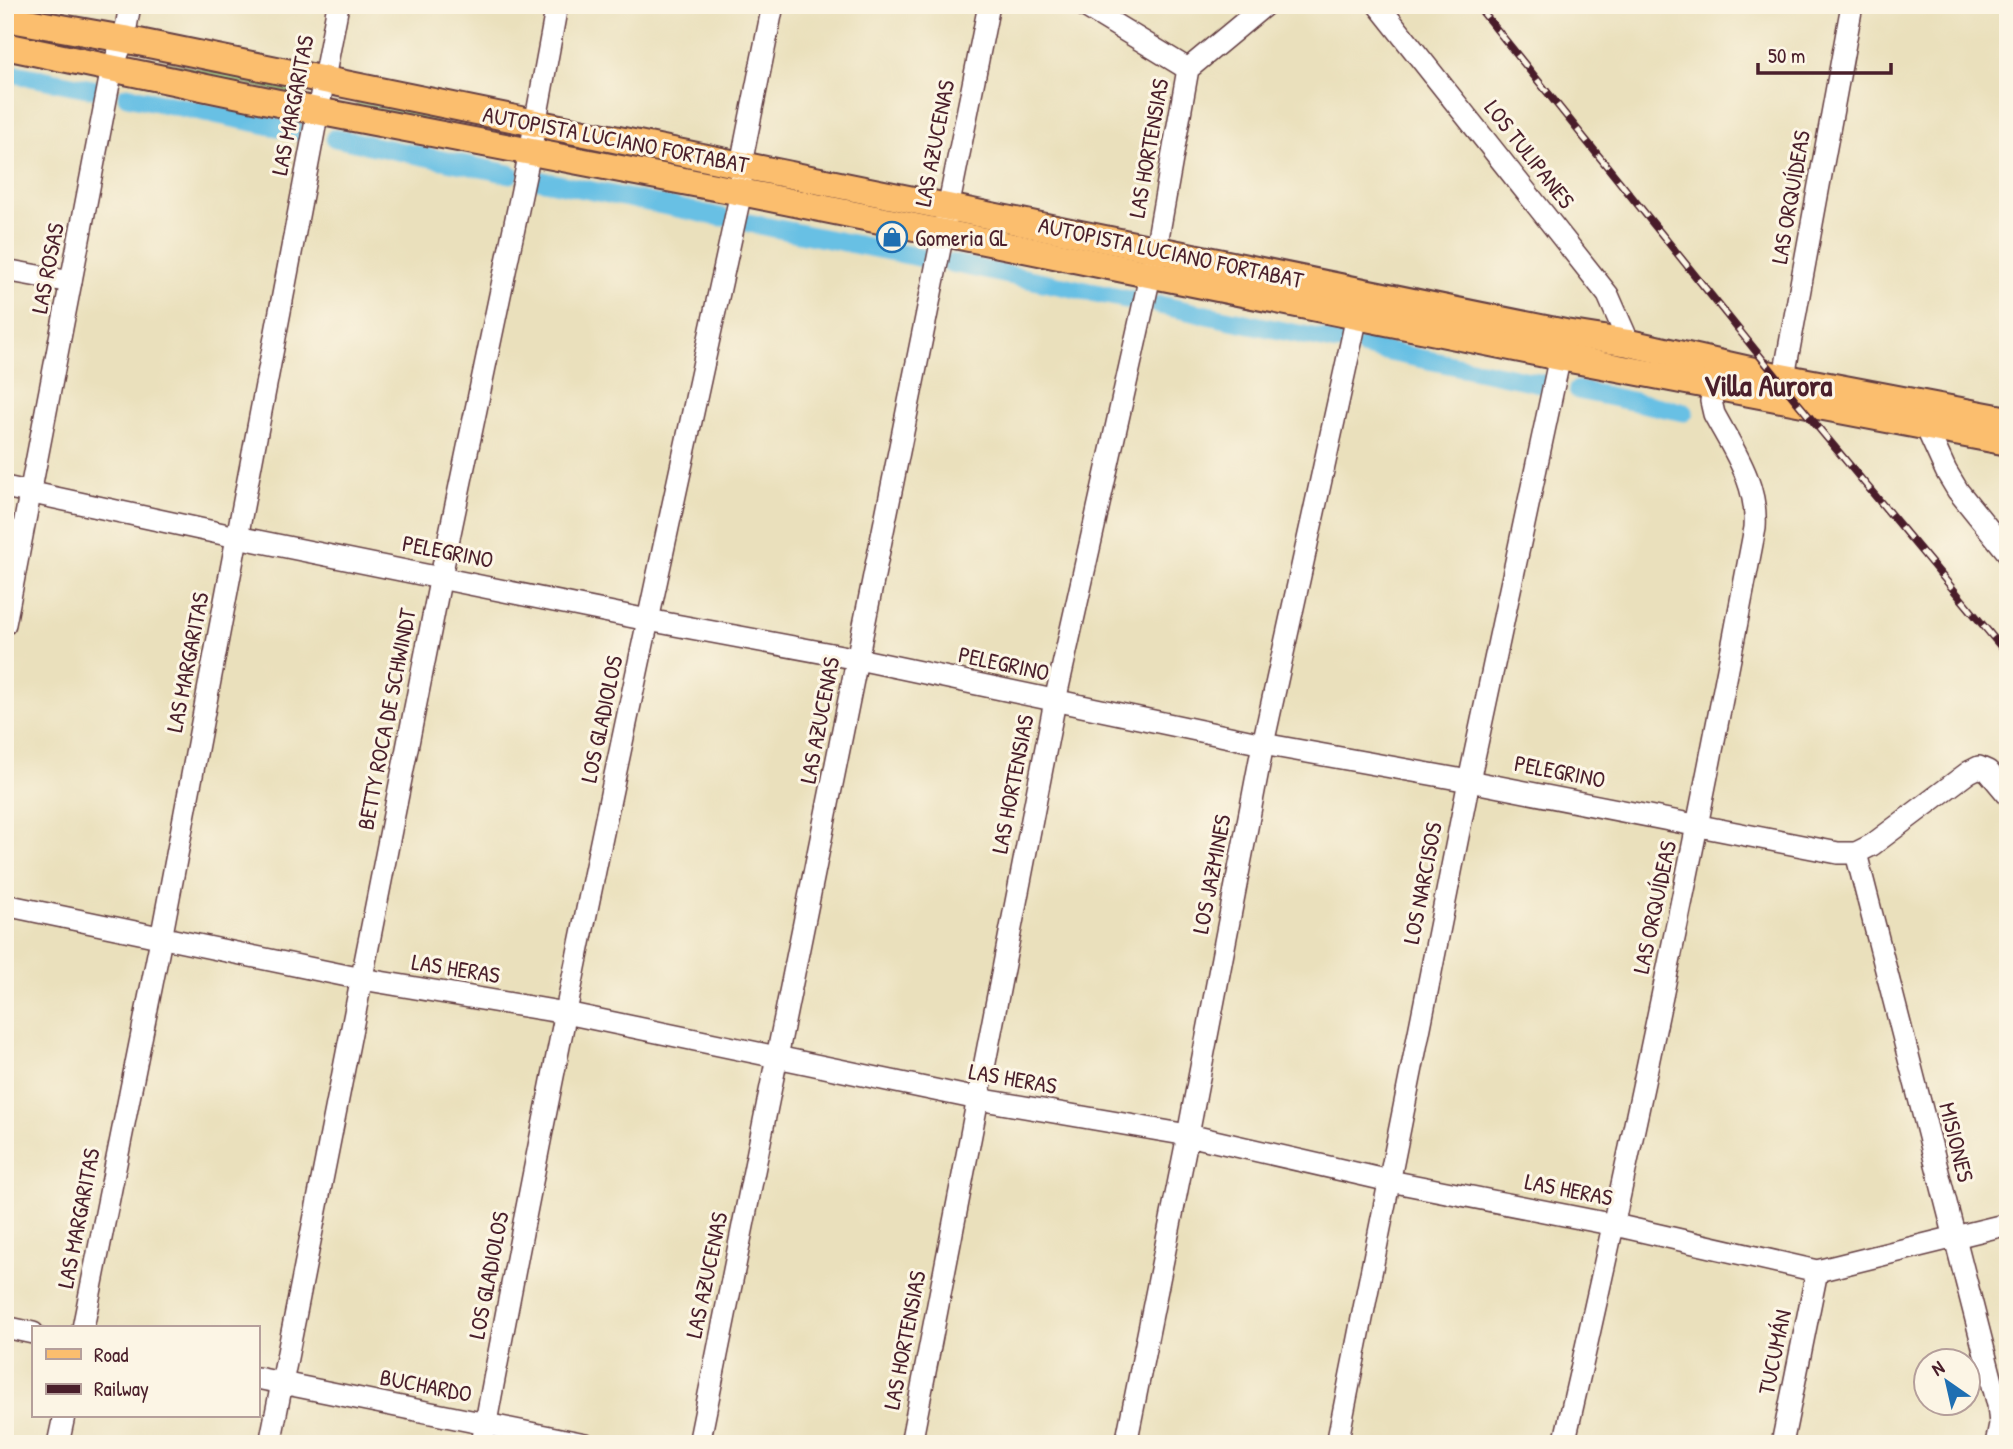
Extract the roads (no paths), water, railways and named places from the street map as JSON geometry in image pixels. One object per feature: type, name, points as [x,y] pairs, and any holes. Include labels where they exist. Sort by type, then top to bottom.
[{"type":"main road","name":"AUTOPISTA LUCIANO FORTABAT","points":[[5,18],[124,39],[948,205],[1357,316],[1562,345],[1629,342],[1782,388],[1926,427],[2008,442]]},
{"type":"main road","name":"AUTOPISTA LUCIANO FORTABAT","points":[[5,46],[317,111],[741,192],[942,234],[1153,261],[1562,345],[1714,386],[1782,388],[2008,420]]},
{"type":"street","name":"LAS ROSAS","points":[[5,624],[112,68],[124,39],[130,5]]},
{"type":"street","name":"LAS MARGARITAS","points":[[83,1326],[161,939],[338,5]]},
{"type":"street","name":"BETTY ROCA DE SCHWINDT","points":[[270,1444],[441,576],[536,124],[557,5]]},
{"type":"street","name":"LOS GLADIOLOS","points":[[484,1433],[566,1013],[741,192],[741,164],[773,5]]},
{"type":"street","name":"LAS AZUCENAS","points":[[699,1444],[989,5]]},
{"type":"street","points":[[1083,5],[1188,69]]},
{"type":"street","name":"LAS HORTENSIAS","points":[[911,1444],[1055,701],[1153,261],[1188,69],[1265,5]]},
{"type":"street","name":"LOS TULIPANES","points":[[1378,5],[1608,295],[1629,342]]},
{"type":"street","name":"LAS ORQUÍDEAS","points":[[1782,388],[1852,5]]},
{"type":"street","points":[[5,270],[71,282]]},
{"type":"street","name":"LOS JAZMINES","points":[[1126,1444],[1263,744],[1357,316]]},
{"type":"street","name":"LOS NARCISOS","points":[[1337,1444],[1469,781],[1562,345]]},
{"type":"street","name":"LAS ORQUÍDEAS","points":[[1564,1444],[1615,1225],[1699,825],[1752,542],[1756,510],[1752,488],[1714,414],[1711,401],[1714,386]]},
{"type":"street","points":[[1926,427],[1958,491],[2008,553]]},
{"type":"street","name":"PELEGRINO","points":[[5,487],[237,537],[441,576],[648,620],[858,659],[1263,744],[1838,853],[1856,853]]},
{"type":"street","points":[[1856,853],[1872,845],[1979,767],[1988,771],[2008,795]]},
{"type":"street","name":"MISIONES","points":[[1856,853],[1998,1405],[2001,1432]]},
{"type":"street","name":"LAS HERAS","points":[[5,905],[362,979],[566,1013],[978,1099],[1188,1135],[1390,1181],[1615,1225],[1817,1271],[2008,1224]]},
{"type":"street","name":"TUCUMÁN","points":[[1782,1444],[1817,1271]]},
{"type":"street","points":[[5,1327],[32,1333]]},
{"type":"street","name":"BUCHARDO","points":[[259,1378],[484,1433],[585,1444]]},
{"type":"street","points":[[58,1444],[64,1418]]},
{"type":"waterway","points":[[5,72],[98,90]]},
{"type":"waterway","points":[[127,96],[306,133]]},
{"type":"waterway","points":[[335,138],[510,174]]},
{"type":"waterway","points":[[539,180],[721,217]]},
{"type":"waterway","points":[[749,223],[923,258]]},
{"type":"waterway","points":[[951,263],[1130,300]]},
{"type":"waterway","points":[[1159,305],[1337,342]]},
{"type":"waterway","points":[[1365,347],[1549,385]]},
{"type":"waterway","points":[[1578,390],[1684,412]]},
{"type":"railway","points":[[1477,5],[1797,402],[2008,655]]},
{"type":"place","name":"Gomeria GL","points":[[892,237]]},
{"type":"district","name":"Villa Aurora","points":[[1768,385]]}]
